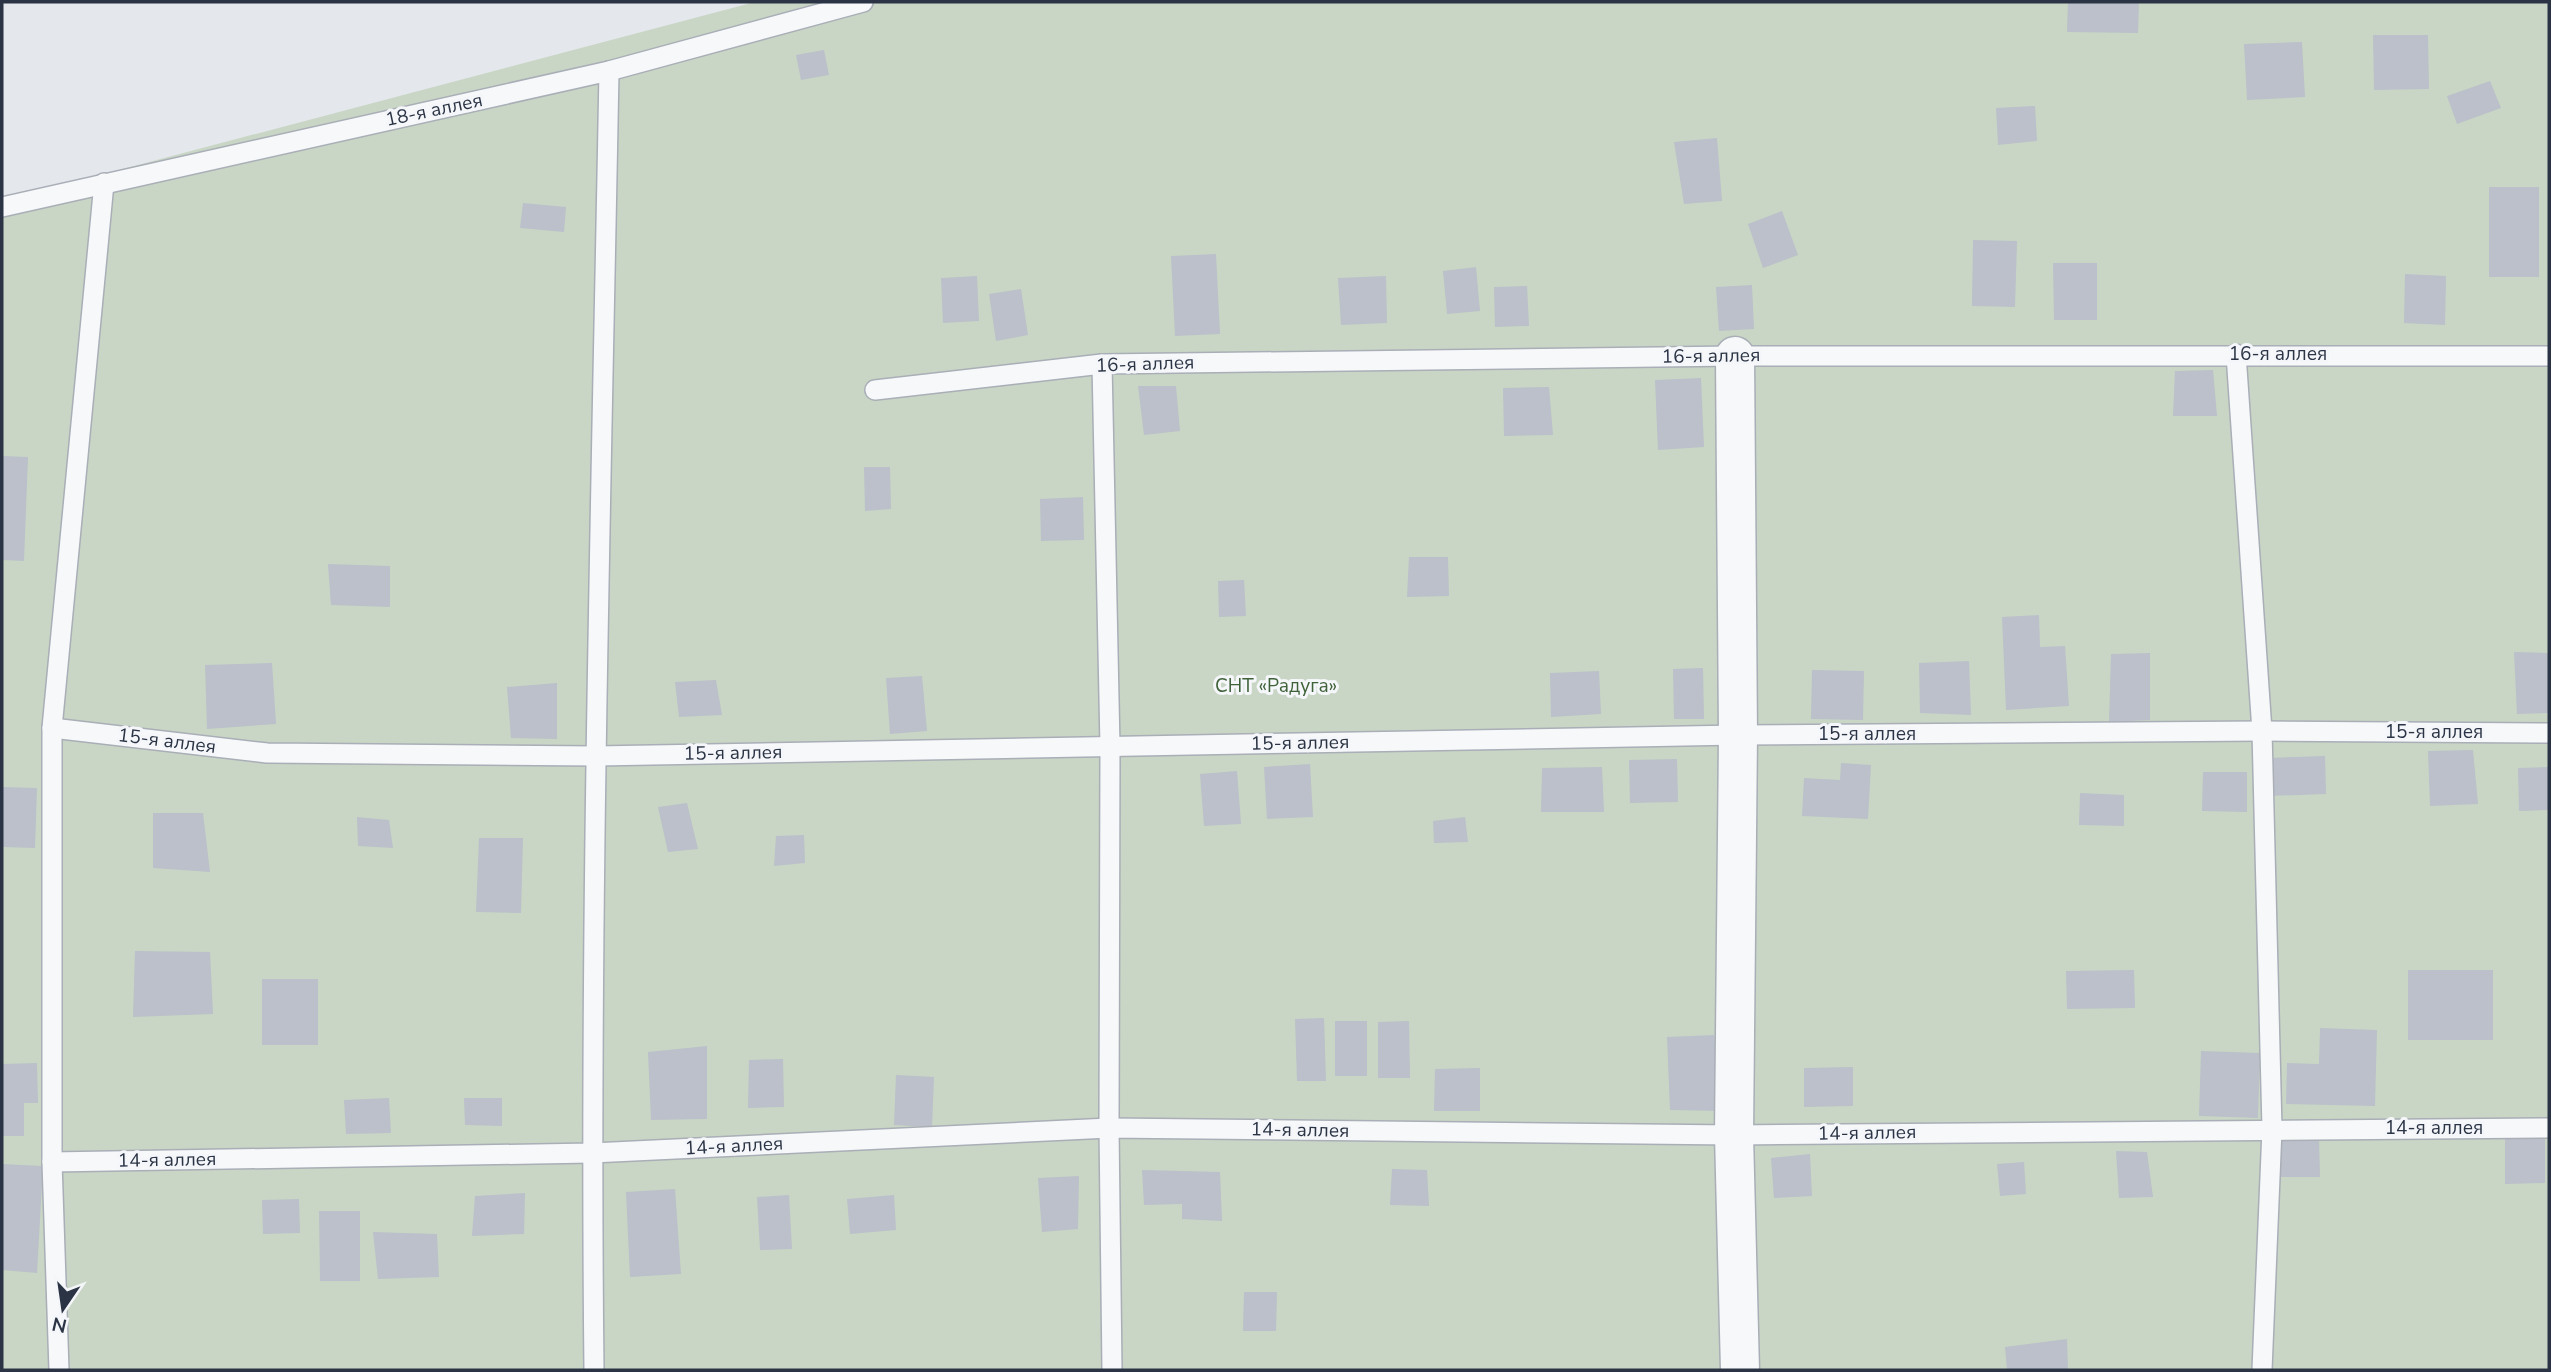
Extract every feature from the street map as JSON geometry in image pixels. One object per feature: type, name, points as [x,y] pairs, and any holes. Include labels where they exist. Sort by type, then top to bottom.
[{"type":"street","points":[[1735,356],[1738,735],[1734,1135],[1740,1370]]},
{"type":"lane","name":"18-я аллея","points":[[2,206],[609,71],[863,2]]},
{"type":"lane","points":[[594,1370],[592,1153],[596,756],[609,71]]},
{"type":"lane","points":[[59,1370],[52,1161],[52,728],[104,183]]},
{"type":"lane","points":[[2236,354],[2262,731],[2272,1129],[2262,1370]]},
{"type":"lane","name":"16-я аллея","points":[[875,390],[1102,364],[1735,356],[2549,356]]},
{"type":"lane","points":[[1102,364],[1110,746],[1109,1128],[1112,1370]]},
{"type":"lane","name":"15-я аллея","points":[[52,728],[267,752],[596,756],[1738,735],[2262,731],[2549,733]]},
{"type":"lane","name":"14-я аллея","points":[[52,1161],[592,1153],[1109,1128],[1734,1135],[2549,1128]]},
{"type":"green space","name":"СНТ «Радуга»","points":[[755,2],[2549,2],[2549,1370],[2,1370],[2,201]]},
{"type":"building","points":[[2068,2],[2139,2],[2138,33],[2067,32]]},
{"type":"building","points":[[2373,35],[2428,35],[2429,89],[2374,90]]},
{"type":"building","points":[[2302,42],[2305,97],[2247,100],[2244,44]]},
{"type":"building","points":[[824,50],[829,75],[801,80],[796,55]]},
{"type":"building","points":[[2490,81],[2501,108],[2457,124],[2447,96]]},
{"type":"building","points":[[2035,106],[2037,141],[1998,145],[1996,108]]},
{"type":"building","points":[[1717,138],[1722,201],[1684,204],[1674,142]]},
{"type":"building","points":[[2489,187],[2539,187],[2539,277],[2489,277]]},
{"type":"building","points":[[523,203],[566,207],[564,232],[520,228]]},
{"type":"building","points":[[1782,211],[1798,255],[1763,268],[1748,224]]},
{"type":"building","points":[[1973,240],[2017,241],[2015,307],[1972,306]]},
{"type":"building","points":[[1216,254],[1220,334],[1175,336],[1171,256]]},
{"type":"building","points":[[2053,263],[2097,263],[2097,320],[2054,320]]},
{"type":"building","points":[[1476,267],[1480,311],[1447,314],[1443,271]]},
{"type":"building","points":[[2405,274],[2446,276],[2445,325],[2404,323]]},
{"type":"building","points":[[977,276],[979,321],[943,323],[941,278]]},
{"type":"building","points":[[1386,276],[1387,323],[1341,325],[1338,278]]},
{"type":"building","points":[[1752,285],[1754,329],[1719,331],[1716,287]]},
{"type":"building","points":[[1527,286],[1529,326],[1495,327],[1494,287]]},
{"type":"building","points":[[1021,289],[1028,335],[996,341],[989,294]]},
{"type":"building","points":[[2213,370],[2217,416],[2173,416],[2175,371]]},
{"type":"building","points":[[1701,378],[1704,447],[1658,450],[1655,380]]},
{"type":"building","points":[[1138,386],[1176,386],[1180,431],[1144,435]]},
{"type":"building","points":[[1549,387],[1553,435],[1504,436],[1503,388]]},
{"type":"building","points":[[2,456],[28,457],[24,561],[2,560]]},
{"type":"building","points":[[864,467],[890,467],[891,509],[865,511]]},
{"type":"building","points":[[1083,497],[1084,540],[1041,541],[1040,499]]},
{"type":"building","points":[[1409,557],[1448,557],[1449,596],[1407,597]]},
{"type":"building","points":[[328,564],[390,566],[390,607],[331,605]]},
{"type":"building","points":[[1244,580],[1246,616],[1219,617],[1218,581]]},
{"type":"building","points":[[2039,615],[2040,647],[2065,646],[2069,706],[2006,710],[2002,617]]},
{"type":"building","points":[[2514,652],[2549,653],[2549,713],[2517,714]]},
{"type":"building","points":[[2150,653],[2150,720],[2109,722],[2111,654]]},
{"type":"building","points":[[1969,661],[1971,715],[1920,713],[1919,663]]},
{"type":"building","points":[[272,663],[276,724],[207,729],[205,665]]},
{"type":"building","points":[[1703,668],[1704,719],[1674,719],[1673,669]]},
{"type":"building","points":[[1812,670],[1864,671],[1863,720],[1811,719]]},
{"type":"building","points":[[1599,671],[1601,714],[1551,717],[1550,673]]},
{"type":"building","points":[[922,676],[927,731],[890,734],[886,678]]},
{"type":"building","points":[[716,680],[722,715],[679,717],[675,682]]},
{"type":"building","points":[[557,683],[557,739],[511,738],[507,687]]},
{"type":"building","points":[[2473,750],[2478,804],[2430,806],[2428,751]]},
{"type":"building","points":[[2325,756],[2326,794],[2268,796],[2267,758]]},
{"type":"building","points":[[1677,759],[1678,802],[1630,803],[1629,760]]},
{"type":"building","points":[[1841,763],[1871,765],[1868,819],[1802,816],[1804,778],[1840,780]]},
{"type":"building","points":[[1310,764],[1313,817],[1267,819],[1264,767]]},
{"type":"building","points":[[1602,767],[1604,812],[1541,812],[1542,768]]},
{"type":"building","points":[[2549,767],[2549,810],[2519,811],[2518,768]]},
{"type":"building","points":[[1237,771],[1241,824],[1204,826],[1200,774]]},
{"type":"building","points":[[2203,772],[2247,772],[2247,812],[2202,811]]},
{"type":"building","points":[[2,787],[37,788],[35,848],[2,847]]},
{"type":"building","points":[[2080,793],[2124,795],[2124,826],[2079,825]]},
{"type":"building","points":[[687,803],[698,849],[668,852],[658,807]]},
{"type":"building","points":[[153,813],[203,813],[210,872],[153,868]]},
{"type":"building","points":[[357,817],[389,820],[393,848],[358,846]]},
{"type":"building","points":[[1465,817],[1468,842],[1434,843],[1433,821]]},
{"type":"building","points":[[804,835],[805,863],[774,866],[776,836]]},
{"type":"building","points":[[479,838],[523,838],[521,913],[476,912]]},
{"type":"building","points":[[135,951],[210,952],[213,1014],[133,1017]]},
{"type":"building","points":[[2134,970],[2135,1008],[2067,1009],[2066,971]]},
{"type":"building","points":[[2408,970],[2493,970],[2493,1040],[2408,1040]]},
{"type":"building","points":[[262,979],[318,979],[318,1045],[262,1045]]},
{"type":"building","points":[[1324,1018],[1326,1081],[1297,1081],[1295,1019]]},
{"type":"building","points":[[1335,1021],[1367,1021],[1367,1076],[1335,1076]]},
{"type":"building","points":[[1409,1021],[1410,1078],[1378,1078],[1378,1022]]},
{"type":"building","points":[[2320,1028],[2377,1030],[2375,1106],[2286,1104],[2287,1063],[2319,1064]]},
{"type":"building","points":[[1714,1035],[1721,1111],[1670,1110],[1667,1037]]},
{"type":"building","points":[[707,1046],[707,1119],[651,1120],[648,1052]]},
{"type":"building","points":[[2201,1051],[2260,1053],[2258,1118],[2199,1116]]},
{"type":"building","points":[[783,1059],[784,1107],[748,1108],[749,1060]]},
{"type":"building","points":[[37,1063],[38,1103],[24,1103],[24,1136],[2,1136],[2,1064]]},
{"type":"building","points":[[1853,1067],[1853,1106],[1804,1107],[1804,1068]]},
{"type":"building","points":[[1480,1068],[1480,1111],[1434,1111],[1435,1069]]},
{"type":"building","points":[[896,1075],[934,1077],[932,1127],[894,1125]]},
{"type":"building","points":[[389,1098],[391,1133],[346,1134],[344,1100]]},
{"type":"building","points":[[464,1098],[502,1098],[502,1126],[465,1125]]},
{"type":"building","points":[[2505,1136],[2545,1137],[2545,1183],[2505,1184]]},
{"type":"building","points":[[2319,1139],[2320,1177],[2279,1177],[2278,1140]]},
{"type":"building","points":[[2116,1151],[2147,1152],[2153,1197],[2119,1198]]},
{"type":"building","points":[[1810,1154],[1812,1196],[1774,1198],[1771,1158]]},
{"type":"building","points":[[2024,1162],[2026,1194],[2000,1196],[1997,1164]]},
{"type":"building","points":[[2,1164],[43,1166],[37,1273],[2,1270]]},
{"type":"building","points":[[1392,1169],[1427,1170],[1429,1206],[1390,1205]]},
{"type":"building","points":[[1142,1170],[1220,1172],[1222,1221],[1182,1219],[1182,1204],[1144,1205]]},
{"type":"building","points":[[1079,1176],[1078,1229],[1042,1232],[1038,1178]]},
{"type":"building","points":[[675,1189],[681,1274],[630,1277],[626,1192]]},
{"type":"building","points":[[525,1193],[524,1234],[472,1236],[475,1196]]},
{"type":"building","points":[[789,1195],[792,1249],[760,1250],[757,1197]]},
{"type":"building","points":[[894,1195],[896,1230],[850,1234],[847,1199]]},
{"type":"building","points":[[299,1199],[300,1233],[263,1234],[262,1200]]},
{"type":"building","points":[[319,1211],[360,1211],[360,1281],[320,1281]]},
{"type":"building","points":[[373,1232],[437,1234],[439,1277],[378,1279]]},
{"type":"building","points":[[1244,1292],[1277,1292],[1276,1331],[1243,1331]]},
{"type":"building","points":[[2067,1339],[2068,1370],[2007,1370],[2005,1347]]}]
